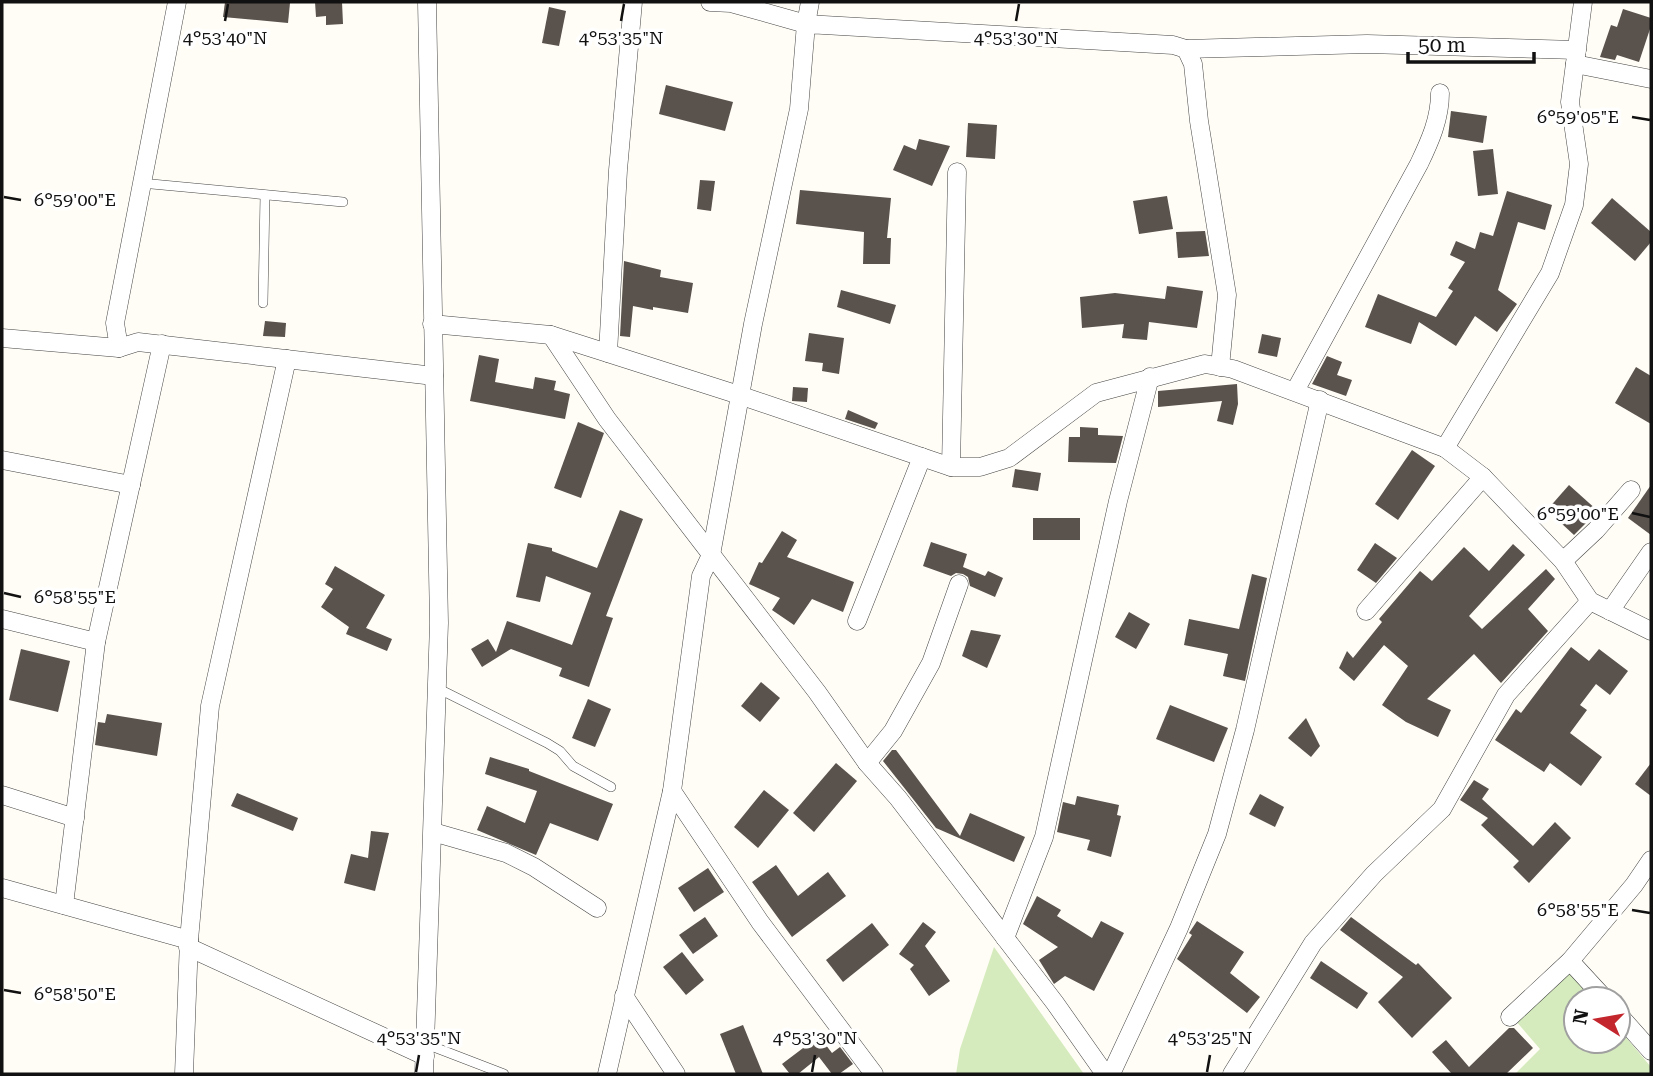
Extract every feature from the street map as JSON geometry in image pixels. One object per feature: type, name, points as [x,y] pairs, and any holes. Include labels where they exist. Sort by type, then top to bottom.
[{"type":"street","points":[[119,348],[115,323],[177,2]]},
{"type":"street","points":[[425,1074],[439,623],[427,2]]},
{"type":"street","points":[[608,354],[618,170],[633,2]]},
{"type":"street","points":[[710,2],[732,3],[806,24],[1173,45],[1186,49],[1378,44],[1576,57],[1651,79]]},
{"type":"street","points":[[607,1074],[672,791],[701,576],[711,555],[739,395],[799,109],[810,2]]},
{"type":"street","points":[[1445,448],[1550,273],[1574,205],[1579,164],[1570,102],[1583,2]]},
{"type":"street","points":[[1186,49],[1193,64],[1199,121],[1227,295],[1220,366]]},
{"type":"street","points":[[1295,391],[1431,141],[1440,93]]},
{"type":"street","points":[[951,467],[957,172]]},
{"type":"street","points":[[432,324],[551,335],[951,467],[979,467],[1009,458],[1096,393],[1205,364],[1233,369],[1445,448],[1483,477],[1563,561],[1590,601],[1651,631]]},
{"type":"street","points":[[551,335],[607,419],[817,692],[867,764],[898,798],[1055,1003],[1105,1074]]},
{"type":"street","points":[[2,338],[119,348],[138,342],[162,344],[434,376]]},
{"type":"street","points":[[64,905],[96,642],[162,344]]},
{"type":"street","points":[[184,1074],[189,943],[211,706],[287,359]]},
{"type":"street","points":[[1005,938],[1044,837],[1118,501],[1150,377]]},
{"type":"street","points":[[1111,1074],[1179,928],[1217,834],[1245,730],[1320,400]]},
{"type":"street","points":[[857,621],[922,457]]},
{"type":"street","points":[[2,460],[131,485]]},
{"type":"street","points":[[1366,611],[1483,477]]},
{"type":"street","points":[[1563,561],[1596,530],[1631,490]]},
{"type":"street","points":[[1611,611],[1651,552]]},
{"type":"street","points":[[867,764],[893,731],[931,663],[959,584]]},
{"type":"street","points":[[1232,1074],[1313,943],[1374,874],[1442,808],[1506,695],[1590,601]]},
{"type":"street","points":[[2,619],[96,642]]},
{"type":"street","points":[[672,791],[760,922],[874,1074]]},
{"type":"street","points":[[2,795],[75,818]]},
{"type":"street","points":[[433,832],[506,853],[534,867],[597,908]]},
{"type":"street","points":[[1510,1017],[1570,961],[1634,885],[1651,860]]},
{"type":"street","points":[[2,888],[189,943],[426,1050]]},
{"type":"street","points":[[1570,961],[1592,985]]},
{"type":"street","points":[[624,996],[676,1074]]},
{"type":"street","points":[[1632,1030],[1651,1051]]},
{"type":"lane","points":[[141,183],[343,202]]},
{"type":"lane","points":[[262,303],[265,195]]},
{"type":"lane","points":[[437,688],[547,743],[560,751],[573,766],[611,787]]},
{"type":"lane","points":[[426,1050],[504,1074]]},
{"type":"green space","points":[[994,947],[1084,1074],[956,1074],[960,1049]]},
{"type":"green space","points":[[1568,969],[1581,985],[1562,985],[1562,1055],[1632,1055],[1632,1045],[1651,1067],[1651,1074],[1515,1074],[1540,1049],[1515,1020]]},
{"type":"building","points":[[225,2],[290,3],[288,23],[223,17]]},
{"type":"building","points":[[315,2],[342,2],[343,24],[326,25],[326,16],[316,17]]},
{"type":"building","points":[[549,7],[566,11],[559,46],[542,43]]},
{"type":"building","points":[[1623,9],[1651,18],[1651,26],[1639,62],[1617,55],[1615,60],[1600,57],[1611,25],[1617,27]]},
{"type":"building","points":[[666,85],[733,102],[725,131],[659,114]]},
{"type":"building","points":[[1451,111],[1487,116],[1483,143],[1448,137]]},
{"type":"building","points":[[968,123],[997,125],[995,159],[966,157]]},
{"type":"building","points":[[919,139],[950,146],[932,186],[893,170],[904,145],[916,150]]},
{"type":"building","points":[[1493,149],[1498,194],[1478,196],[1473,151]]},
{"type":"building","points":[[700,180],[715,181],[711,211],[697,209]]},
{"type":"building","points":[[800,190],[891,198],[887,238],[891,238],[890,264],[863,264],[864,232],[796,224]]},
{"type":"building","points":[[1507,191],[1552,205],[1545,230],[1518,222],[1498,290],[1517,304],[1497,332],[1475,316],[1456,346],[1419,322],[1411,344],[1365,327],[1378,294],[1436,317],[1453,291],[1448,288],[1465,262],[1450,255],[1456,241],[1475,249],[1480,232],[1493,236]]},
{"type":"building","points":[[1167,196],[1173,229],[1139,234],[1133,201]]},
{"type":"building","points":[[1612,198],[1651,232],[1651,242],[1635,261],[1591,223]]},
{"type":"building","points":[[1205,231],[1209,256],[1178,258],[1176,232]]},
{"type":"building","points":[[624,261],[661,270],[660,277],[693,283],[688,313],[633,306],[630,337],[620,336]]},
{"type":"building","points":[[1167,286],[1203,291],[1197,328],[1149,322],[1147,340],[1122,338],[1124,324],[1082,328],[1080,297],[1115,293],[1165,299]]},
{"type":"building","points":[[841,290],[896,305],[890,324],[837,307]]},
{"type":"building","points":[[265,321],[286,323],[285,337],[263,336]]},
{"type":"building","points":[[809,333],[844,338],[839,374],[822,371],[823,363],[805,361]]},
{"type":"building","points":[[1262,334],[1281,338],[1277,357],[1258,353]]},
{"type":"building","points":[[479,355],[499,359],[495,382],[533,389],[535,377],[556,381],[554,390],[570,394],[565,419],[470,401]]},
{"type":"building","points":[[1327,356],[1342,362],[1337,375],[1352,380],[1346,396],[1312,384]]},
{"type":"building","points":[[1636,367],[1651,376],[1651,424],[1615,403]]},
{"type":"building","points":[[1237,384],[1238,404],[1233,425],[1217,421],[1222,401],[1158,407],[1158,391]]},
{"type":"building","points":[[793,387],[808,388],[807,402],[792,401]]},
{"type":"building","points":[[848,410],[878,423],[875,429],[845,419]]},
{"type":"building","points":[[578,422],[604,433],[581,498],[554,488]]},
{"type":"building","points":[[1080,427],[1098,428],[1098,435],[1123,436],[1116,463],[1068,462],[1069,437],[1080,437]]},
{"type":"building","points":[[1412,450],[1435,466],[1398,520],[1375,504]]},
{"type":"building","points":[[1015,469],[1041,473],[1038,491],[1012,487]]},
{"type":"building","points":[[1569,485],[1598,511],[1574,535],[1547,510]]},
{"type":"building","points":[[1651,485],[1651,535],[1628,518]]},
{"type":"building","points":[[620,510],[643,519],[606,616],[613,618],[589,687],[559,676],[562,668],[511,649],[482,667],[471,649],[488,639],[496,652],[507,621],[572,645],[591,593],[546,576],[540,602],[516,597],[528,543],[552,548],[552,551],[597,568]]},
{"type":"building","points":[[1033,518],[1080,518],[1080,540],[1033,540]]},
{"type":"building","points":[[782,531],[797,540],[787,557],[854,582],[843,612],[812,599],[794,625],[772,610],[780,598],[749,584],[759,562],[762,563]]},
{"type":"building","points":[[931,542],[967,554],[963,567],[985,576],[988,571],[1003,578],[995,597],[970,586],[968,577],[963,574],[956,573],[951,576],[923,566]]},
{"type":"building","points":[[1375,543],[1397,558],[1376,583],[1357,570]]},
{"type":"building","points":[[1513,544],[1525,555],[1469,616],[1482,629],[1546,569],[1555,579],[1528,609],[1548,631],[1501,683],[1474,654],[1427,699],[1451,710],[1438,737],[1406,722],[1382,705],[1408,666],[1384,645],[1354,681],[1339,668],[1347,651],[1353,658],[1382,622],[1379,619],[1420,571],[1432,581],[1464,547],[1489,571]]},
{"type":"building","points":[[335,566],[385,595],[366,628],[392,639],[387,651],[346,634],[349,627],[321,607],[333,589],[325,584]]},
{"type":"building","points":[[1252,574],[1267,578],[1245,681],[1223,676],[1228,654],[1184,645],[1189,619],[1239,629]]},
{"type":"building","points":[[1129,612],[1150,624],[1136,649],[1115,637]]},
{"type":"building","points":[[971,630],[1001,635],[987,668],[962,656]]},
{"type":"building","points":[[1571,647],[1589,661],[1599,649],[1628,671],[1610,695],[1596,684],[1580,705],[1587,710],[1570,733],[1602,757],[1581,786],[1550,763],[1544,772],[1495,740],[1516,709],[1521,713]]},
{"type":"building","points":[[21,649],[70,661],[58,712],[9,700]]},
{"type":"building","points":[[761,682],[780,698],[760,722],[741,706]]},
{"type":"building","points":[[588,699],[611,709],[595,747],[572,738]]},
{"type":"building","points":[[1170,705],[1228,728],[1214,762],[1156,739]]},
{"type":"building","points":[[107,714],[162,723],[157,756],[95,745],[98,722],[105,723]]},
{"type":"building","points":[[1306,718],[1320,746],[1311,757],[1288,738]]},
{"type":"building","points":[[892,750],[896,750],[960,836],[970,813],[1025,837],[1014,862],[936,828],[883,761]]},
{"type":"building","points":[[490,757],[529,769],[613,804],[598,841],[550,823],[536,855],[477,830],[487,806],[525,823],[537,791],[485,774]]},
{"type":"building","points":[[836,763],[857,781],[814,832],[793,813]]},
{"type":"building","points":[[1651,763],[1651,796],[1635,784]]},
{"type":"building","points":[[1474,780],[1489,789],[1482,799],[1533,846],[1555,822],[1571,838],[1529,883],[1513,867],[1519,861],[1481,825],[1488,818],[1460,800]]},
{"type":"building","points":[[764,790],[789,810],[758,848],[734,827]]},
{"type":"building","points":[[237,793],[298,818],[293,831],[231,806]]},
{"type":"building","points":[[1260,794],[1284,807],[1275,827],[1249,814]]},
{"type":"building","points":[[1077,796],[1119,805],[1117,815],[1121,816],[1111,857],[1087,850],[1090,840],[1057,832],[1063,802],[1075,805]]},
{"type":"building","points":[[371,831],[389,833],[375,891],[344,883],[351,854],[368,858]]},
{"type":"building","points":[[776,865],[798,896],[828,872],[846,896],[792,937],[752,882]]},
{"type":"building","points":[[708,868],[724,892],[694,912],[678,888]]},
{"type":"building","points":[[1037,896],[1061,910],[1057,916],[1092,938],[1101,921],[1124,933],[1094,991],[1065,976],[1054,984],[1039,960],[1058,947],[1023,924]]},
{"type":"building","points":[[705,917],[718,936],[693,954],[679,935]]},
{"type":"building","points":[[1351,917],[1416,965],[1418,963],[1452,998],[1412,1038],[1378,1002],[1403,977],[1340,930]]},
{"type":"building","points":[[1197,921],[1244,952],[1230,973],[1260,997],[1247,1013],[1177,959]]},
{"type":"building","points":[[923,922],[936,932],[925,946],[950,981],[929,996],[910,969],[914,965],[899,954]]},
{"type":"building","points":[[872,923],[889,945],[843,982],[826,960]]},
{"type":"building","points":[[682,952],[704,980],[686,995],[663,967]]},
{"type":"building","points":[[1321,961],[1368,993],[1357,1009],[1310,978]]},
{"type":"building","points":[[743,1025],[763,1074],[736,1074],[720,1034]]},
{"type":"building","points":[[1509,1028],[1514,1028],[1533,1048],[1506,1074],[1452,1074],[1432,1052],[1446,1040],[1469,1067]]},
{"type":"building","points":[[819,1036],[832,1053],[840,1047],[853,1064],[839,1074],[832,1074],[819,1057],[798,1074],[790,1074],[782,1064]]}]
